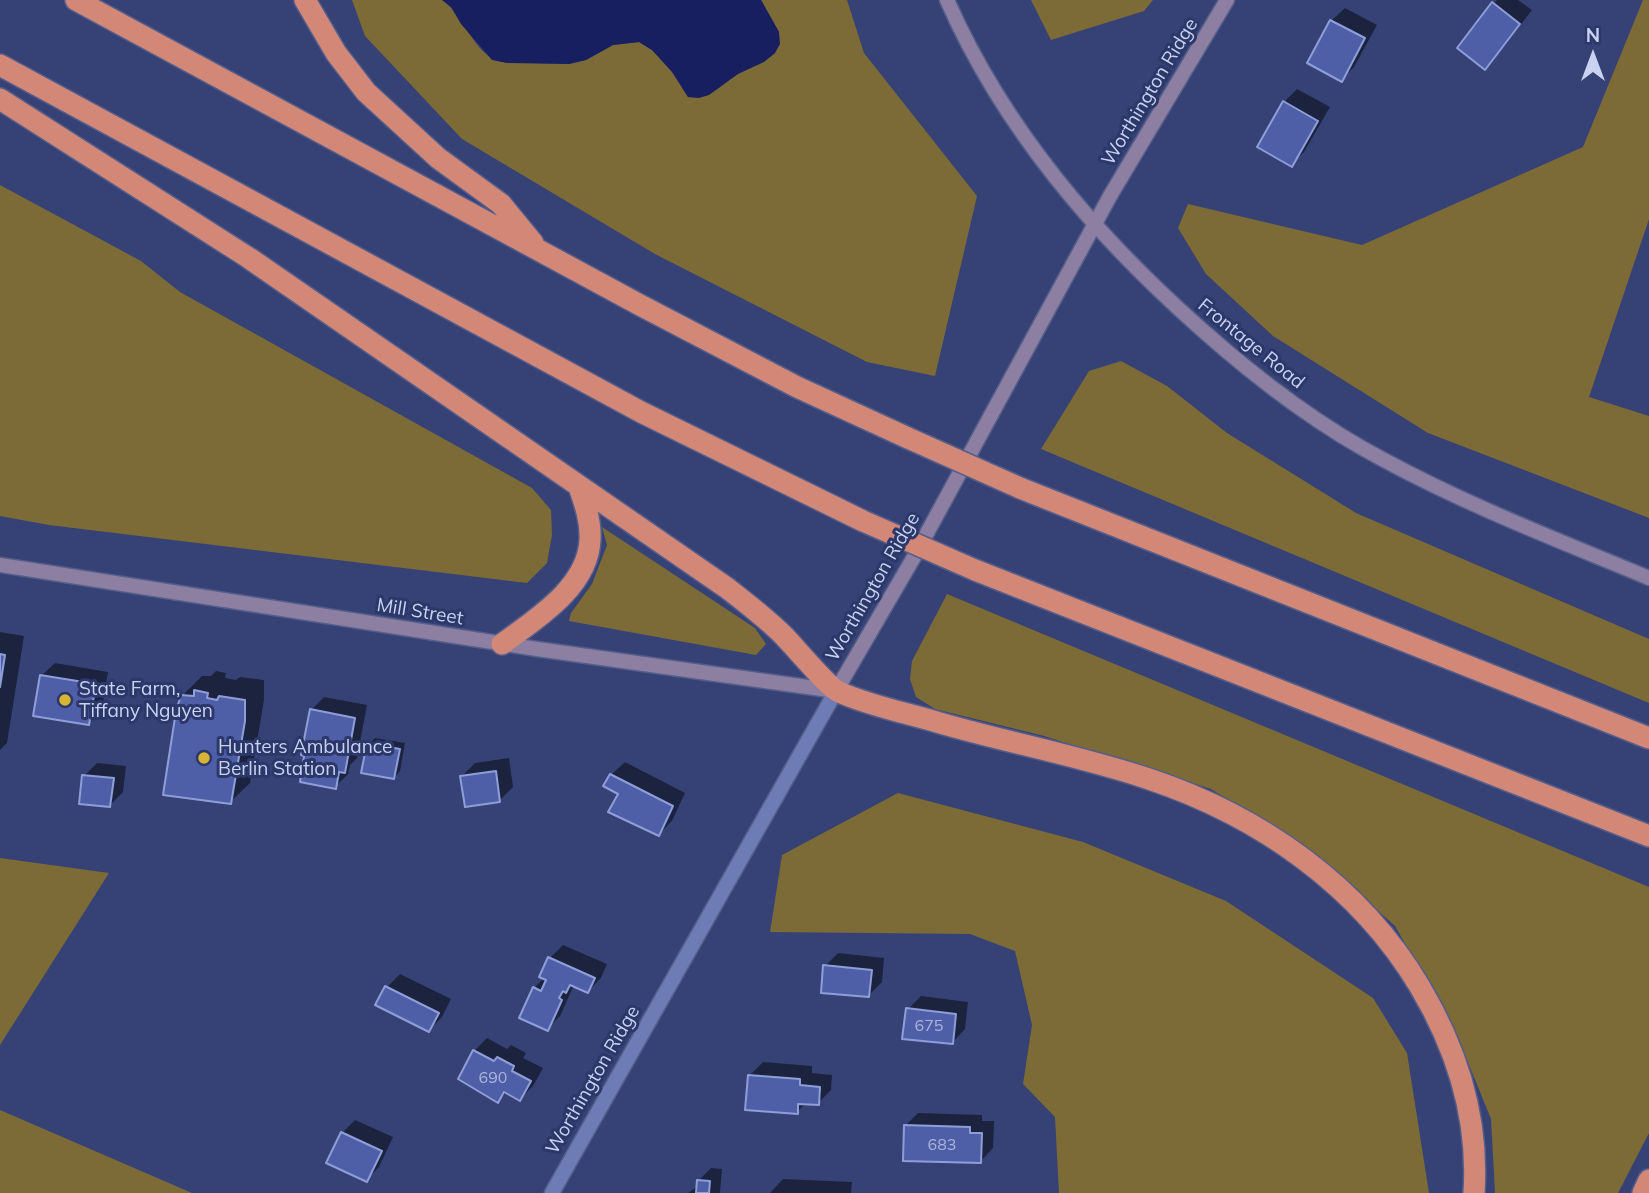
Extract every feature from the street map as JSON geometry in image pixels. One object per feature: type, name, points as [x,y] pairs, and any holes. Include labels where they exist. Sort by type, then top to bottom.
[{"type":"highway","points":[[76,0],[757,367],[908,438],[1020,488],[1649,738]]},
{"type":"highway","points":[[305,0],[335,53],[366,92],[438,158],[502,204],[541,252]]},
{"type":"highway","points":[[0,65],[641,412],[863,521],[975,570],[1649,836]]},
{"type":"highway","points":[[0,99],[249,258],[751,607],[781,633],[836,691],[967,731],[1150,779],[1250,825],[1319,871],[1359,906],[1389,941],[1414,977],[1440,1024],[1458,1066],[1469,1102],[1474,1148],[1474,1193]]},
{"type":"highway","points":[[502,644],[557,600],[574,581],[584,564],[589,549],[590,530],[579,487]]},
{"type":"highway","points":[[1643,1193],[1649,1180]]},
{"type":"main road","name":"Frontage Road","points":[[947,0],[987,79],[1014,123],[1049,170],[1094,225],[1144,277],[1214,341],[1280,394],[1347,439],[1448,493],[1649,578]]},
{"type":"main road","name":"Worthington Ridge","points":[[836,691],[914,557],[1094,225],[1227,0]]},
{"type":"main road","name":"Mill Street","points":[[0,565],[502,644],[836,691]]},
{"type":"street","name":"Worthington Ridge","points":[[552,1193],[836,691]]},
{"type":"shaded area","points":[[352,0],[442,0],[457,15],[483,52],[502,62],[569,64],[586,60],[613,45],[639,42],[652,50],[673,72],[688,97],[697,97],[711,93],[734,76],[775,53],[779,32],[761,0],[847,0],[864,53],[977,196],[935,376],[867,362],[655,254],[462,139],[365,36]]},
{"type":"shaded area","points":[[442,0],[761,0],[779,32],[780,44],[775,53],[764,62],[738,74],[709,95],[688,97],[672,72],[652,50],[639,42],[613,45],[586,60],[569,64],[507,63],[492,60],[461,24],[451,7]]},
{"type":"shaded area","points":[[1031,0],[1153,0],[1144,11],[1051,40]]},
{"type":"shaded area","points":[[1643,0],[1649,0],[1649,219],[1589,397],[1649,416],[1649,518],[1428,433],[1273,336],[1206,274],[1178,228],[1188,204],[1362,245],[1583,147]]},
{"type":"shaded area","points":[[0,185],[141,261],[180,292],[532,488],[551,510],[552,535],[547,563],[527,583],[49,525],[0,516]]},
{"type":"shaded area","points":[[1121,361],[1167,386],[1227,433],[1356,513],[1649,639],[1649,703],[1041,449],[1089,371]]},
{"type":"shaded area","points":[[602,527],[755,628],[766,644],[756,655],[569,621],[571,613],[592,584],[607,545]]},
{"type":"shaded area","points":[[947,594],[1649,887],[1649,1133],[1618,1193],[1495,1193],[1491,1119],[1456,1033],[1395,926],[1311,851],[1211,789],[1044,736],[935,709],[916,697],[910,679],[912,661]]},
{"type":"shaded area","points":[[898,793],[1083,842],[1226,901],[1373,998],[1407,1053],[1429,1193],[1059,1193],[1055,1117],[1023,1084],[1032,1025],[1015,951],[970,934],[770,932],[782,855]]},
{"type":"shaded area","points":[[0,858],[109,873],[0,1045]]},
{"type":"shaded area","points":[[0,1110],[192,1193],[0,1193]]},
{"type":"building","points":[[1492,2],[1520,24],[1485,70],[1457,48]]},
{"type":"building","points":[[1330,20],[1365,38],[1342,82],[1307,63]]},
{"type":"building","points":[[1283,101],[1318,121],[1292,167],[1257,147]]},
{"type":"building","points":[[0,654],[5,655],[0,687]]},
{"type":"building","name":"State Farm, Tiffany Nguyen","points":[[40,675],[96,684],[89,725],[33,716]]},
{"type":"building","name":"Hunters Ambulance Berlin Station","points":[[194,690],[208,693],[207,698],[217,700],[219,696],[245,700],[245,721],[231,804],[163,795],[176,711],[181,695],[194,696]]},
{"type":"building","points":[[310,709],[355,718],[345,773],[339,772],[336,789],[300,782],[304,756],[301,755]]},
{"type":"building","points":[[367,743],[400,749],[394,779],[361,773]]},
{"type":"building","points":[[496,771],[500,802],[465,807],[460,776]]},
{"type":"building","points":[[610,774],[673,806],[659,836],[608,812],[618,794],[603,786]]},
{"type":"building","points":[[82,775],[114,778],[110,807],[79,804]]},
{"type":"building","points":[[548,957],[595,978],[588,993],[570,985],[566,993],[563,991],[559,998],[562,1000],[548,1031],[519,1018],[533,987],[541,991],[546,980],[539,977]]},
{"type":"building","points":[[823,965],[872,970],[869,997],[821,993]]},
{"type":"building","points":[[385,986],[439,1013],[429,1032],[375,1005]]},
{"type":"building","points":[[906,1008],[956,1014],[953,1044],[902,1039]]},
{"type":"building","points":[[473,1050],[494,1061],[497,1057],[514,1066],[512,1071],[531,1081],[520,1101],[504,1092],[498,1103],[458,1079]]},
{"type":"building","points":[[748,1075],[800,1079],[800,1085],[820,1087],[819,1105],[798,1104],[798,1114],[745,1110]]},
{"type":"building","points":[[904,1125],[970,1127],[970,1133],[982,1133],[981,1163],[903,1161]]},
{"type":"building","points":[[341,1132],[382,1151],[367,1182],[326,1163]]},
{"type":"building","points":[[697,1180],[710,1181],[709,1193],[696,1193]]},
{"type":"place","name":"State Farm, Tiffany Nguyen","points":[[65,700]]},
{"type":"place","name":"Hunters Ambulance Berlin Station","points":[[204,758]]}]
